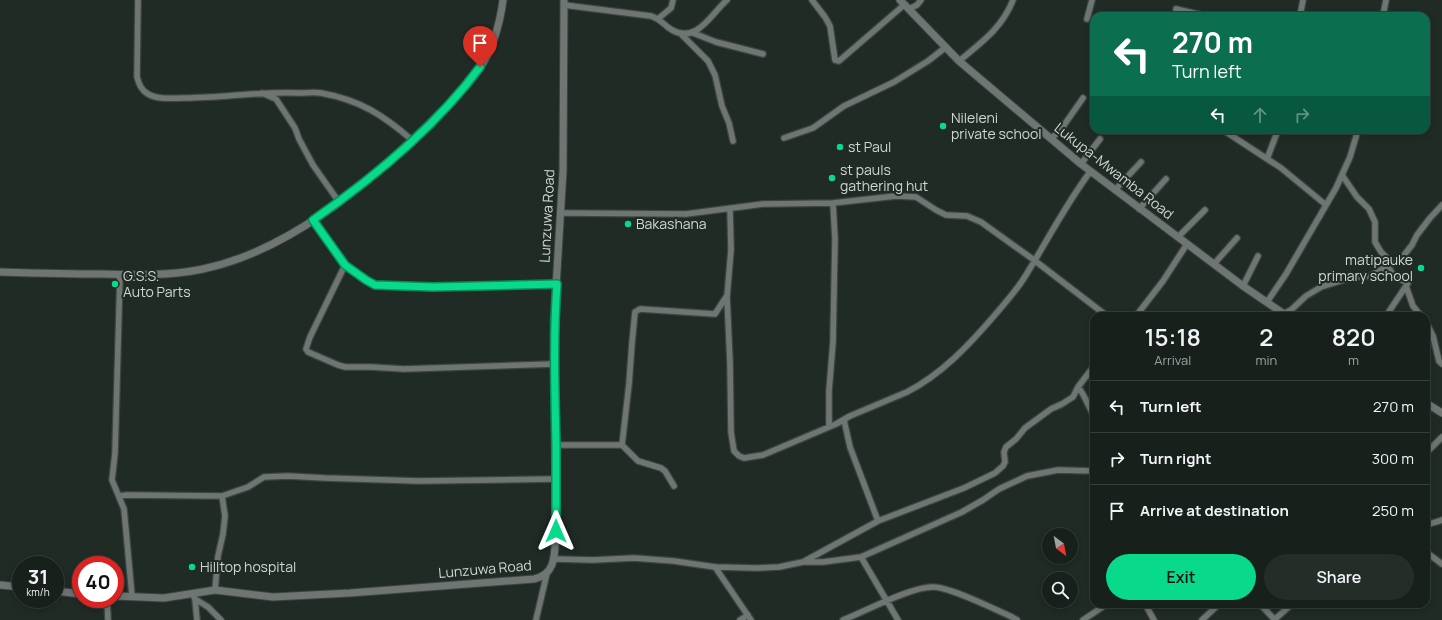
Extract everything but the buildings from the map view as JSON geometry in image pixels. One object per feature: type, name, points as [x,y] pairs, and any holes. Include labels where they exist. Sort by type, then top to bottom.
[{"type":"street","points":[[138,0],[137,77],[139,85],[143,91],[149,95],[163,98],[212,98],[262,93],[317,92],[349,99],[364,105],[389,121],[412,140]]},
{"type":"street","points":[[0,272],[120,275],[170,273],[202,269],[234,262],[257,252],[313,220],[339,202],[361,185],[412,140],[452,102],[480,67],[494,39],[503,0]]},
{"type":"street","points":[[659,18],[671,8],[673,0]]},
{"type":"street","points":[[681,34],[692,33],[700,29],[727,0]]},
{"type":"street","points":[[812,0],[830,26],[835,60],[838,62],[904,5],[917,5],[921,0]]},
{"type":"street","points":[[959,61],[998,27],[1005,17],[1013,0]]},
{"type":"street","points":[[1087,19],[1092,0]]},
{"type":"street","points":[[1301,12],[1303,0]]},
{"type":"street","points":[[1384,12],[1386,0]]},
{"type":"street","points":[[564,3],[652,16],[659,18],[671,30],[681,34],[708,61],[715,76],[722,106],[729,124],[733,141]]},
{"type":"street","name":"Lunzuwa Road","points":[[124,596],[164,598],[193,596],[215,590],[253,596],[273,597],[350,593],[534,579],[547,573],[554,559],[556,531],[554,321],[562,213],[564,3]]},
{"type":"street","name":"Lukupa-Mwamba Road","points":[[904,5],[959,61],[1080,164],[1280,312]]},
{"type":"street","points":[[1176,9],[1189,12]]},
{"type":"street","points":[[692,33],[716,42],[763,54]]},
{"type":"street","points":[[784,138],[813,128],[844,106],[894,82],[946,47]]},
{"type":"street","points":[[262,93],[276,99],[295,128],[299,139],[313,165],[339,202]]},
{"type":"street","points":[[1052,139],[1062,128],[1083,98]]},
{"type":"street","points":[[1229,134],[1281,168],[1326,205]]},
{"type":"street","points":[[1267,159],[1276,134]]},
{"type":"street","points":[[1267,302],[1286,274],[1336,188],[1350,157],[1357,134]]},
{"type":"street","points":[[1080,164],[1100,139]]},
{"type":"street","points":[[1115,190],[1141,162]]},
{"type":"street","points":[[730,209],[731,250],[727,297],[731,432],[734,451],[739,456],[744,458],[754,457],[792,443],[921,385],[949,363],[969,344],[1005,303],[1026,276],[1077,189],[1090,172]]},
{"type":"street","points":[[1342,175],[1357,197],[1369,209],[1375,222],[1375,242],[1381,252],[1388,259],[1388,267],[1395,277],[1408,283],[1406,286],[1413,306],[1417,312]]},
{"type":"street","points":[[1139,209],[1166,180]]},
{"type":"street","points":[[562,213],[686,214],[763,204],[833,203],[896,196],[916,197],[946,215],[975,218],[1034,260],[1102,312]]},
{"type":"street","points":[[829,427],[828,392],[833,342],[835,239],[833,203]]},
{"type":"street","points":[[1288,312],[1306,296],[1321,287],[1353,277],[1370,276],[1388,267],[1401,258],[1412,245],[1417,235],[1430,218],[1442,205]]},
{"type":"street","points":[[1178,237],[1205,210]]},
{"type":"street","points":[[313,220],[345,265],[375,285],[433,287],[557,284]]},
{"type":"street","points":[[1214,264],[1237,238]]},
{"type":"street","points":[[1139,312],[1187,244]]},
{"type":"street","points":[[1243,286],[1258,256]]},
{"type":"street","points":[[345,265],[310,337],[306,349],[308,352],[345,367],[404,369],[554,364]]},
{"type":"street","points":[[120,275],[115,453],[112,480],[124,509],[126,518],[127,554],[132,596]]},
{"type":"street","points":[[1389,312],[1406,286]]},
{"type":"street","points":[[622,445],[630,384],[632,335],[635,312],[640,309],[715,314],[727,297]]},
{"type":"street","points":[[1430,330],[1442,364]]},
{"type":"street","points":[[803,562],[878,521],[964,488],[995,473],[1003,466],[1005,462],[1004,452],[1006,447],[1016,439],[1024,428],[1051,409],[1073,397],[1078,387],[1090,371]]},
{"type":"street","points":[[1078,387],[1083,393],[1090,409]]},
{"type":"street","points":[[1430,406],[1442,413]]},
{"type":"street","points":[[844,420],[850,447],[878,521]]},
{"type":"street","points":[[1430,449],[1442,437]]},
{"type":"street","points":[[556,445],[622,445],[638,460],[661,468],[674,486]]},
{"type":"street","points":[[554,559],[593,560],[634,558],[674,561],[716,567],[756,568],[779,567],[803,562],[823,562],[861,557],[962,512],[984,500],[999,489],[1019,479],[1058,470],[1090,471]]},
{"type":"street","points":[[119,496],[222,496],[248,487],[264,477],[288,476],[419,480],[556,480]]},
{"type":"street","points":[[215,590],[218,556],[225,516],[222,496]]},
{"type":"street","points":[[1430,524],[1442,520]]},
{"type":"street","points":[[1430,555],[1442,564]]},
{"type":"street","points":[[861,557],[898,620]]},
{"type":"street","points":[[716,567],[750,618],[740,620]]},
{"type":"street","points":[[536,620],[547,573]]},
{"type":"street","points":[[0,585],[12,586]]},
{"type":"street","points":[[844,620],[921,588],[932,587],[940,588],[1000,611],[1017,620]]},
{"type":"street","points":[[193,596],[197,620]]},
{"type":"street","points":[[193,596],[222,620]]},
{"type":"street","points":[[107,608],[108,620]]},
{"type":"street","points":[[1083,620],[1101,608]]},
{"type":"street","points":[[1146,608],[1154,620]]},
{"type":"street","points":[[1202,620],[1215,608]]},
{"type":"street","points":[[1264,608],[1274,620],[1288,608]]},
{"type":"place","name":"Nileleni private school","points":[[943,126]]},
{"type":"place","name":"st Paul","points":[[840,147]]},
{"type":"place","name":"st pauls gathering hut","points":[[832,178]]},
{"type":"place","name":"Bakashana","points":[[628,224]]},
{"type":"place","name":"matipauke primary school","points":[[1421,268]]},
{"type":"place","name":"G.S.S. Auto Parts","points":[[115,284]]},
{"type":"place","name":"Hilltop hospital","points":[[192,567]]},
{"type":"route","points":[[480,67],[452,102],[412,140],[361,185],[313,220],[345,265],[375,285],[433,287],[557,284],[554,321],[556,531]]}]
